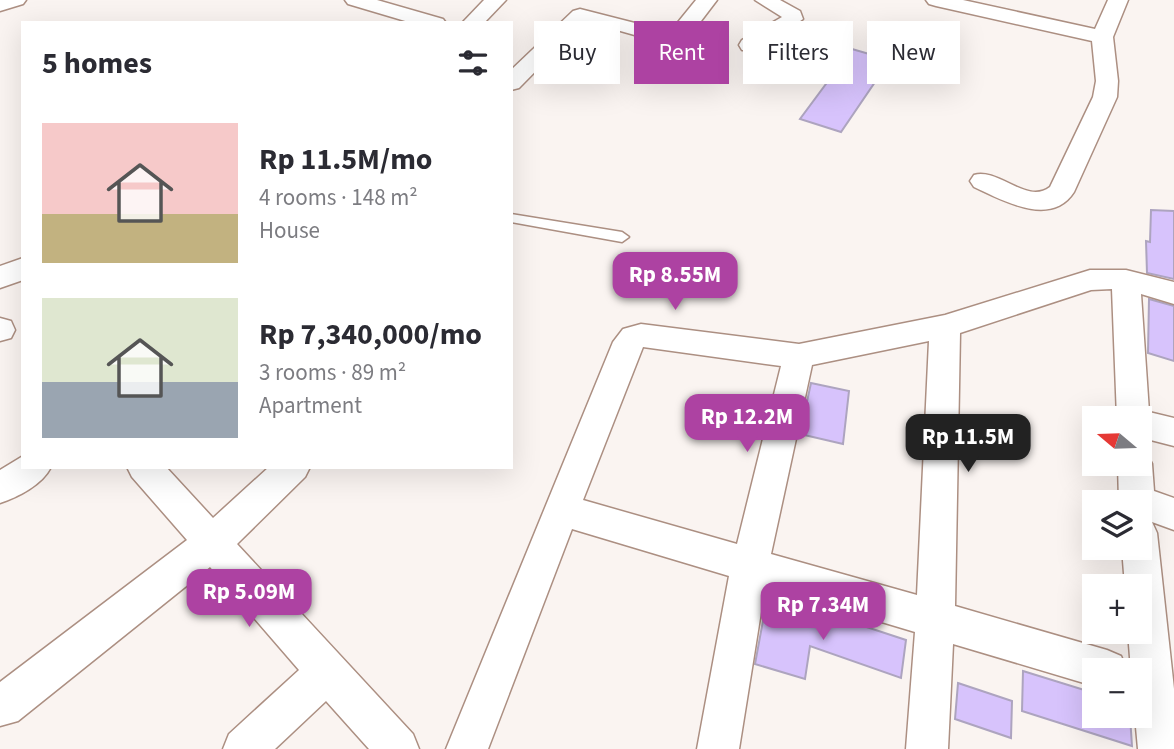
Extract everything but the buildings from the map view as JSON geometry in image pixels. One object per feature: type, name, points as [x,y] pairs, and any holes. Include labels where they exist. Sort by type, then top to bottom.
[{"type":"street","points":[[0,5],[16,0]]},
{"type":"street","points":[[355,0],[429,21]]},
{"type":"street","points":[[474,21],[496,0]]},
{"type":"street","points":[[513,81],[580,15],[670,39],[677,37],[707,0]]},
{"type":"street","points":[[765,0],[793,15],[790,21]]},
{"type":"street","points":[[936,0],[1102,37]]},
{"type":"street","points":[[983,181],[1031,201],[1045,202],[1056,198],[1062,192],[1105,97],[1107,81],[1102,37],[1118,0]]},
{"type":"street","points":[[0,278],[21,269]]},
{"type":"street","points":[[467,749],[628,342],[634,337],[642,335],[799,356],[945,326],[1090,280],[1126,280],[1174,293]]},
{"type":"street","points":[[1126,280],[1132,406]]},
{"type":"street","points":[[927,749],[935,620],[945,326]]},
{"type":"street","points":[[718,749],[750,565],[799,356]]},
{"type":"street","points":[[1152,426],[1174,432]]},
{"type":"street","points":[[0,488],[31,469]]},
{"type":"street","points":[[146,469],[326,673],[398,749]]},
{"type":"street","points":[[3,706],[213,542],[291,469]]},
{"type":"street","points":[[1152,507],[1174,514]]},
{"type":"street","points":[[562,510],[1082,663]]},
{"type":"street","points":[[1140,560],[1145,658]]},
{"type":"street","points":[[244,749],[326,673]]},
{"type":"street","points":[[1152,713],[1159,749]]},
{"type":"lane","points":[[513,218],[622,237]]}]
